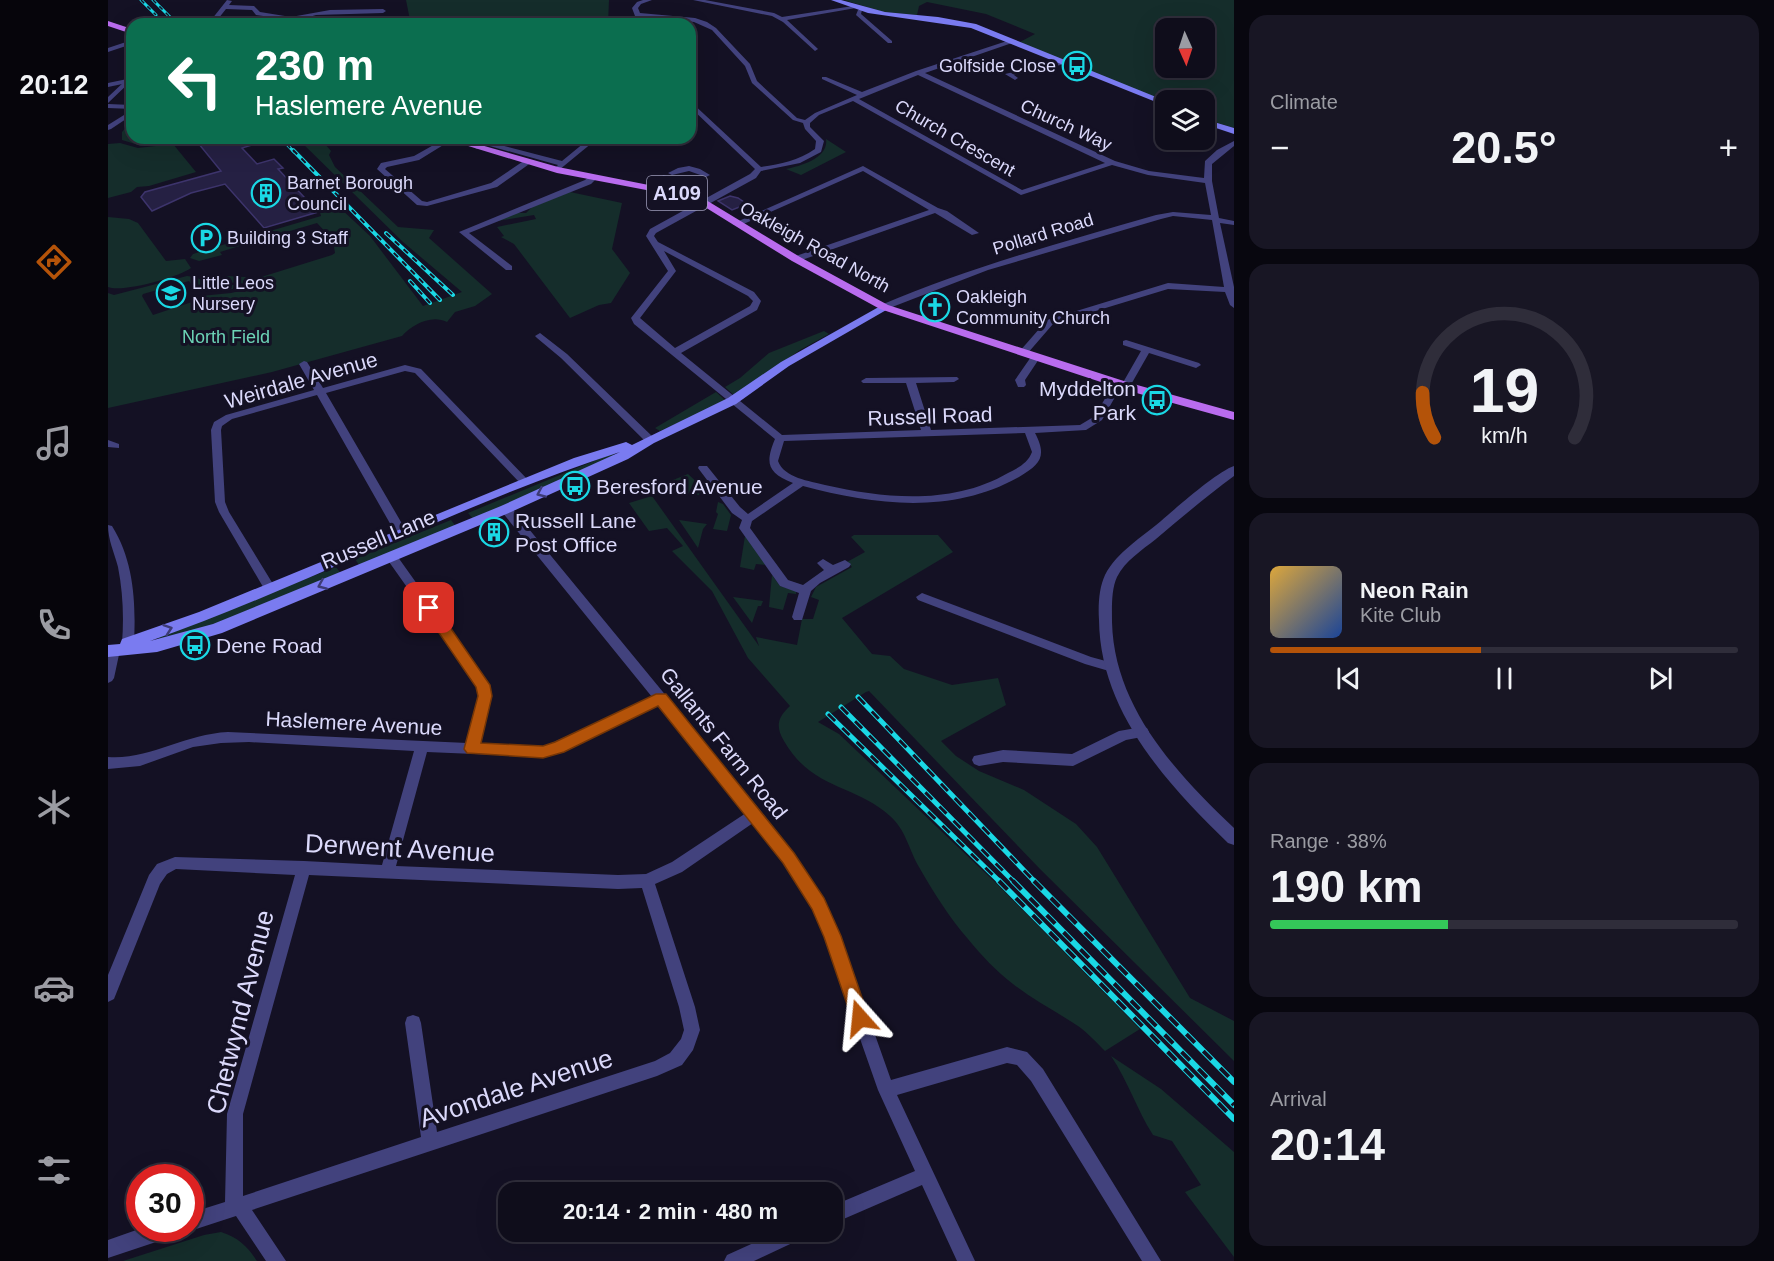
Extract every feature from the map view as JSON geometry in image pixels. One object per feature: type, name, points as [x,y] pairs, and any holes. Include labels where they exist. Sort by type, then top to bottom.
[{"type":"main road","points":[[835,0],[856,9],[943,18],[973,26],[1155,100]]},
{"type":"main road","points":[[108,23],[126,30]]},
{"type":"main road","points":[[1215,125],[1234,131]]},
{"type":"main road","name":"Oakleigh Road North","points":[[467,144],[518,156],[528,162],[686,195],[703,202],[796,260],[884,307],[1122,385],[1234,416]]},
{"type":"main road","name":"Russell Lane","points":[[111,650],[157,646],[217,629],[506,508],[623,456],[650,440],[732,401],[785,364],[884,307]]},
{"type":"main road","name":"Russell Lane","points":[[111,650],[204,616],[525,482],[579,461],[650,440]]},
{"type":"main road","points":[[454,512],[464,525]]},
{"type":"main road","points":[[344,559],[351,573]]},
{"type":"street","points":[[216,18],[230,0]]},
{"type":"street","points":[[639,18],[635,8],[639,3],[649,0]]},
{"type":"street","points":[[696,0],[759,10],[782,19],[815,49]]},
{"type":"street","points":[[225,7],[246,6],[254,8],[258,14],[273,18]]},
{"type":"street","points":[[782,19],[856,9],[858,14],[890,42]]},
{"type":"street","points":[[295,18],[310,14],[382,11]]},
{"type":"street","points":[[638,15],[672,18]]},
{"type":"street","points":[[696,20],[714,29],[748,65],[752,70],[754,82],[795,119],[806,122]]},
{"type":"street","points":[[806,122],[812,117],[918,72],[1010,42]]},
{"type":"street","points":[[108,50],[126,44]]},
{"type":"street","points":[[1015,78],[1008,74],[1063,63]]},
{"type":"street","name":"Church Way","points":[[918,72],[1112,164],[1148,173],[1208,181]]},
{"type":"street","points":[[824,78],[863,95]]},
{"type":"street","points":[[108,85],[126,82]]},
{"type":"street","points":[[108,101],[126,85]]},
{"type":"street","name":"Church Crescent","points":[[854,99],[1022,193],[1112,164]]},
{"type":"street","points":[[108,106],[126,107]]},
{"type":"street","points":[[696,109],[759,169]]},
{"type":"street","points":[[110,128],[126,116]]},
{"type":"street","points":[[672,271],[650,236],[653,231],[753,176],[759,169],[796,163],[818,150],[820,141],[807,128],[806,122]]},
{"type":"street","points":[[1234,143],[1208,163],[1208,181],[1234,306]]},
{"type":"street","points":[[438,144],[416,158],[384,165],[381,169],[420,203],[427,204],[494,185],[528,162]]},
{"type":"street","points":[[518,156],[560,167],[587,144]]},
{"type":"street","points":[[659,188],[669,175],[685,168],[696,169],[706,175]]},
{"type":"street","points":[[736,224],[863,168],[975,233]]},
{"type":"street","points":[[509,268],[463,232],[588,182],[594,177]]},
{"type":"street","points":[[796,260],[935,210]]},
{"type":"street","name":"Pollard Road","points":[[884,307],[932,286],[1159,217],[1173,214],[1234,223]]},
{"type":"street","points":[[656,244],[751,294],[757,301],[754,308],[675,352]]},
{"type":"street","points":[[685,258],[635,318],[732,401],[780,438],[774,456],[774,464],[780,472],[801,482],[842,493],[879,499],[914,500],[966,494],[1010,477],[1035,459],[1037,450],[1030,432]]},
{"type":"street","points":[[1021,385],[1020,380],[1030,354],[1050,322],[1168,286],[1231,290]]},
{"type":"street","points":[[540,336],[564,356],[650,440]]},
{"type":"street","points":[[1126,343],[1196,365]]},
{"type":"street","name":"Russell Road","points":[[780,438],[1030,432],[1088,426],[1099,417],[1146,350]]},
{"type":"street","points":[[304,364],[402,534]]},
{"type":"street","name":"Weirdale Avenue","points":[[270,589],[220,502],[218,424],[229,417],[405,368],[412,369],[426,379],[525,482]]},
{"type":"street","points":[[866,381],[954,379]]},
{"type":"street","points":[[910,380],[927,434]]},
{"type":"street","points":[[703,468],[736,510],[748,519]]},
{"type":"street","points":[[1234,470],[1140,544],[1119,564],[1111,576],[1104,619],[1109,666],[1117,691],[1142,732],[1173,773],[1234,838]]},
{"type":"street","points":[[801,482],[748,519],[744,528],[784,583],[804,590]]},
{"type":"street","name":"Gallants Farm Road","points":[[506,508],[755,814],[788,858],[818,904],[832,936],[886,1089],[966,1261]]},
{"type":"street","points":[[108,529],[123,561],[130,630],[128,643]]},
{"type":"street","points":[[392,556],[483,685],[485,696],[472,749]]},
{"type":"street","points":[[798,616],[804,590],[808,584],[827,567],[845,564]]},
{"type":"street","points":[[922,597],[1089,661],[1109,666]]},
{"type":"street","points":[[108,678],[111,650]]},
{"type":"street","name":"Haslemere Avenue","points":[[108,764],[118,765],[196,742],[219,738],[249,737],[543,752],[661,698]]},
{"type":"street","points":[[979,760],[1014,762],[1029,758],[1072,760],[1124,735],[1142,732]]},
{"type":"street","points":[[388,870],[422,747]]},
{"type":"street","points":[[1029,758],[1040,770]]},
{"type":"street","name":"Derwent Avenue","points":[[108,994],[154,880],[162,869],[175,863],[388,870],[618,882],[647,881],[677,867],[755,814]]},
{"type":"street","name":"Chetwynd Avenue","points":[[238,1206],[235,1114],[304,867]]},
{"type":"street","name":"Avondale Avenue","points":[[204,1217],[657,1068],[676,1059],[687,1044],[692,1030],[687,1007],[647,881]]},
{"type":"street","points":[[413,1023],[430,1142]]},
{"type":"street","points":[[886,1089],[1007,1055],[1020,1058],[1036,1075],[1152,1261]]},
{"type":"street","points":[[843,1210],[926,1175]]},
{"type":"street","points":[[238,1206],[277,1261]]},
{"type":"street","points":[[108,1249],[129,1242]]},
{"type":"street","points":[[733,1261],[775,1242]]},
{"type":"green space","points":[[406,0],[609,0],[608,18],[410,18]]},
{"type":"green space","points":[[844,0],[1234,0],[1234,128],[1215,122],[1215,90],[1155,90],[1155,98],[1040,52],[1020,42],[1035,34],[986,14],[927,2],[919,6],[917,15],[883,12]]},
{"type":"green space","points":[[126,127],[126,141],[122,140],[122,132]]},
{"type":"green space","points":[[826,139],[846,152],[801,175],[786,169],[799,166],[819,156],[826,146]]},
{"type":"green space","points":[[120,143],[138,148],[173,144],[196,172],[149,186],[137,187],[131,192],[108,198],[108,144]]},
{"type":"green space","name":"North Field","points":[[303,144],[325,144],[331,151],[329,155],[335,167],[398,227],[434,230],[429,238],[492,294],[475,306],[455,312],[447,322],[428,320],[411,328],[402,336],[272,372],[108,408],[108,293],[114,295],[187,276],[213,285],[234,285],[233,289],[213,290],[193,287],[189,281],[143,294],[153,315],[201,299],[201,296],[252,288],[249,284],[214,281],[228,276],[258,278],[332,255],[335,253],[333,240],[317,223],[263,239],[260,234],[321,216],[320,212],[339,207],[370,236],[423,306],[462,292],[403,242]]},
{"type":"green space","points":[[570,192],[622,203],[612,249],[630,273],[611,303],[599,305],[570,318],[514,244],[501,237],[504,236],[497,227],[536,219],[534,215],[497,221],[515,213],[526,213],[532,207]]},
{"type":"green space","points":[[108,217],[129,219],[138,223],[166,261],[185,259],[191,268],[175,276],[150,283],[125,288],[108,287]]},
{"type":"green space","points":[[255,235],[259,240],[220,252],[222,255],[199,261],[190,258],[193,254]]},
{"type":"green space","points":[[824,331],[829,334],[800,350],[735,396],[725,387],[740,378],[769,353]]},
{"type":"green space","points":[[716,392],[726,401],[660,431],[655,428]]},
{"type":"green space","points":[[613,453],[616,458],[474,520],[468,513]]},
{"type":"green space","points":[[688,474],[701,486],[699,495],[661,490],[658,486]]},
{"type":"green space","points":[[652,496],[759,646],[756,637],[797,645],[802,619],[813,619],[819,600],[811,597],[816,587],[852,567],[847,562],[865,552],[851,537],[854,535],[938,535],[953,552],[842,618],[872,654],[890,656],[904,669],[952,685],[998,678],[1006,705],[941,741],[956,756],[979,771],[1024,790],[1076,824],[1097,847],[1190,998],[1234,1021],[1234,1061],[1040,869],[869,691],[866,692],[818,722],[839,734],[998,885],[1140,1029],[1105,1051],[1082,1029],[1021,990],[995,968],[961,931],[942,904],[919,867],[904,834],[890,816],[863,798],[821,778],[795,757],[779,731],[780,718],[790,706],[748,658],[712,591],[672,551],[683,546],[667,528],[649,531],[629,503]]},
{"type":"green space","points":[[718,502],[723,504],[731,515],[727,531],[713,529],[718,514],[716,512]]},
{"type":"green space","points":[[451,520],[457,528],[361,568],[355,559]]},
{"type":"green space","points":[[679,520],[707,524],[703,529],[698,548]]},
{"type":"green space","points":[[745,536],[766,565],[756,564],[754,570],[740,567]]},
{"type":"green space","points":[[336,567],[342,575],[269,606],[159,643],[158,637]]},
{"type":"green space","points":[[772,575],[780,586],[796,591],[796,594],[788,593],[783,610],[769,607]]},
{"type":"green space","points":[[733,597],[763,601],[761,606],[758,606],[752,623]]},
{"type":"green space","points":[[1111,1056],[1161,1089],[1234,1152],[1234,1257],[1185,1192],[1201,1185],[1172,1141],[1153,1135]]},
{"type":"green space","points":[[221,1232],[233,1237],[250,1251],[257,1261],[123,1261],[182,1242],[204,1242],[204,1235]]},
{"type":"building","name":"Barnet Borough Council","points":[[199,144],[255,144],[242,148],[257,164],[274,159],[283,168],[278,169],[318,212],[264,228],[225,184],[191,193],[152,211],[141,197],[145,192],[221,171]]},
{"type":"building","points":[[730,196],[747,204],[732,210],[718,201]]},
{"type":"building","name":"Oakleigh Community Church","points":[[936,296],[948,300],[938,314],[923,309]]},
{"type":"railway","points":[[141,0],[156,15]]},
{"type":"railway","points":[[153,0],[171,18]]},
{"type":"railway","points":[[287,144],[294,152]]},
{"type":"railway","points":[[293,150],[440,300]]},
{"type":"railway","points":[[386,233],[453,295]]},
{"type":"railway","points":[[410,281],[430,303]]},
{"type":"railway","points":[[858,697],[1035,882]]},
{"type":"railway","points":[[841,707],[1014,882]]},
{"type":"railway","points":[[828,714],[1000,882]]},
{"type":"railway","points":[[1013,881],[1234,1105]]},
{"type":"railway","points":[[1034,881],[1234,1082]]},
{"type":"railway","points":[[1000,882],[1234,1119]]},
{"type":"place","name":"Golfside Close","points":[[1077,66]]},
{"type":"place","name":"Barnet Borough Council","points":[[266,193]]},
{"type":"place","name":"Building 3 Staff","points":[[206,238]]},
{"type":"place","name":"Little Leos Nursery","points":[[171,293]]},
{"type":"place","name":"Oakleigh Community Church","points":[[935,307]]},
{"type":"place","name":"Myddelton Park","points":[[1157,400]]},
{"type":"place","name":"Beresford Avenue","points":[[575,486]]},
{"type":"place","name":"Russell Lane Post Office","points":[[494,532]]},
{"type":"place","name":"Dene Road","points":[[195,645]]},
{"type":"route","points":[[429,608],[483,685],[485,696],[472,749],[543,752],[661,698],[755,814],[788,858],[818,904],[832,936],[860,1018]]}]
